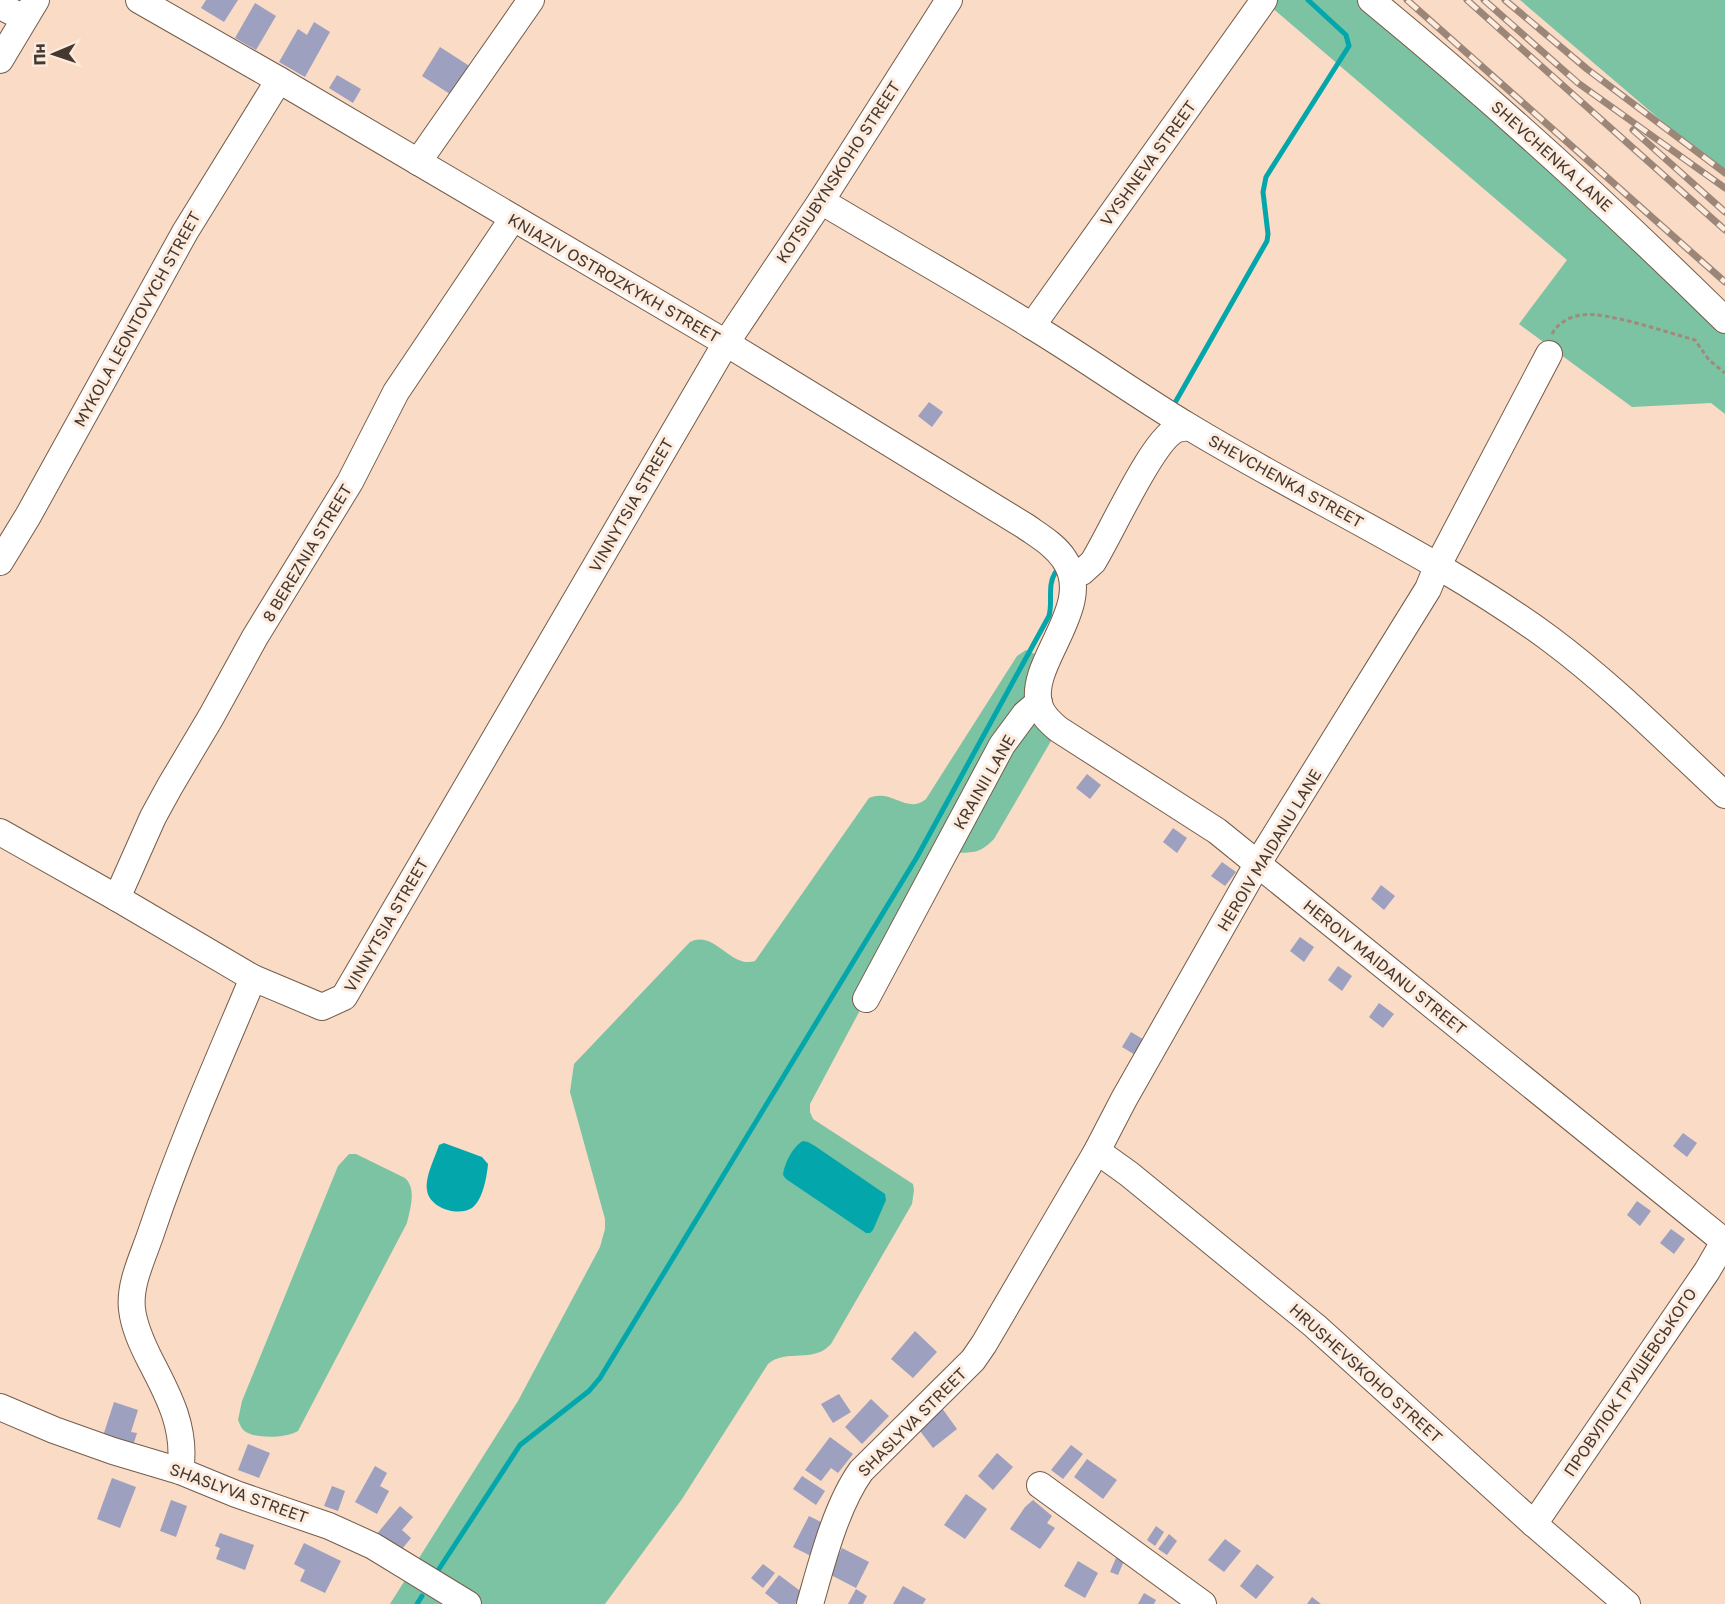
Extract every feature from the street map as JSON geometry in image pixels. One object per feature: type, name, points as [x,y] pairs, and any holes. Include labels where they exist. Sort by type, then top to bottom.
[{"type":"street","name":"KNIAZIV OSTROZKYKH STREET","points":[[139,0],[726,344],[1036,534],[1061,555],[1072,576]]},
{"type":"street","points":[[418,162],[531,0]]},
{"type":"street","name":"KOTSIUBYNSKOHO STREET","points":[[726,344],[821,201],[949,0]]},
{"type":"street","name":"VYSHNEVA STREET","points":[[1032,326],[1264,0]]},
{"type":"street","name":"SHEVCHENKA LANE","points":[[1371,0],[1460,73],[1617,215],[1725,320]]},
{"type":"street","points":[[0,6],[30,9],[0,60]]},
{"type":"street","name":"MYKOLA LEONTOVYCH STREET","points":[[0,562],[185,232],[279,80]]},
{"type":"street","name":"SHEVCHENKA STREET","points":[[821,201],[1032,326],[1189,427],[1437,567],[1550,639],[1641,716],[1725,795]]},
{"type":"street","name":"8 BEREZNIA STREET","points":[[117,898],[170,786],[255,637],[350,482],[396,392],[513,218]]},
{"type":"street","name":"VINNYTSIA STREET","points":[[0,832],[253,978],[322,1007],[344,997],[726,344]]},
{"type":"street","name":"HEROIV MAIDANU LANE","points":[[984,1344],[1097,1151],[1124,1099],[1258,863],[1428,589],[1437,567],[1549,354]]},
{"type":"street","points":[[1039,702],[1039,687],[1044,669],[1071,602],[1072,576],[1082,572],[1093,562],[1160,444],[1174,431],[1189,427]]},
{"type":"street","name":"HEROIV MAIDANU STREET","points":[[1039,702],[1046,718],[1058,729],[1217,831],[1725,1241]]},
{"type":"street","name":"KRAINII LANE","points":[[866,999],[1002,745],[1025,714],[1039,702]]},
{"type":"street","points":[[180,1471],[182,1442],[176,1416],[134,1323],[133,1286],[172,1172],[253,978]]},
{"type":"street","name":"HRUSHEVSKOHO STREET","points":[[1097,1151],[1129,1174],[1315,1326],[1534,1524],[1627,1604]]},
{"type":"street","name":"ПРОВУЛОК ГРУШЕВСЬКОГО","points":[[1534,1524],[1707,1271],[1725,1241]]},
{"type":"street","name":"SHASLYVA STREET","points":[[810,1604],[823,1560],[850,1486],[861,1472],[973,1360],[984,1344]]},
{"type":"street","name":"SHASLYVA STREET","points":[[0,1407],[94,1444],[180,1471],[236,1494],[328,1526],[373,1546],[468,1604]]},
{"type":"street","points":[[1040,1485],[1203,1604]]},
{"type":"path","points":[[1549,354],[1550,337],[1555,327],[1582,315],[1597,315],[1695,339],[1709,360],[1725,373]]},
{"type":"green space","points":[[1263,0],[1371,0],[1725,320],[1725,414],[1711,403],[1632,407],[1519,324],[1567,260]]},
{"type":"green space","points":[[1520,0],[1725,0],[1725,175]]},
{"type":"green space","points":[[1026,650],[1048,660],[1039,687],[1058,729],[994,839],[979,850],[951,853],[866,999],[810,1104],[813,1119],[913,1184],[914,1190],[912,1204],[831,1344],[816,1353],[783,1357],[768,1364],[682,1499],[605,1604],[390,1604],[518,1401],[600,1247],[605,1219],[570,1092],[574,1064],[690,942],[699,939],[707,941],[738,960],[755,961],[869,798],[885,796],[912,804],[926,799],[1017,656]]},
{"type":"green space","points":[[349,1154],[356,1154],[405,1178],[412,1193],[407,1223],[298,1431],[280,1436],[264,1437],[251,1434],[243,1429],[238,1420],[242,1401],[338,1166]]},
{"type":"water","points":[[803,1141],[815,1146],[885,1194],[886,1200],[870,1233],[866,1233],[783,1175],[790,1156]]},
{"type":"water","points":[[444,1143],[482,1157],[488,1164],[482,1194],[476,1204],[466,1211],[452,1211],[438,1206],[433,1202],[427,1190],[429,1173],[439,1145]]},
{"type":"building","points":[[206,0],[238,0],[224,22],[201,8]]},
{"type":"building","points":[[255,3],[276,16],[256,50],[235,38]]},
{"type":"building","points":[[314,22],[330,32],[305,77],[279,62],[298,29],[307,35]]},
{"type":"building","points":[[440,47],[471,67],[453,96],[422,76]]},
{"type":"building","points":[[337,75],[361,89],[353,103],[329,88]]},
{"type":"building","points":[[929,402],[943,412],[932,427],[918,416]]},
{"type":"building","points":[[1087,774],[1101,785],[1090,799],[1076,788]]},
{"type":"building","points":[[1173,828],[1187,838],[1177,853],[1163,842]]},
{"type":"building","points":[[1222,862],[1236,872],[1225,886],[1211,876]]},
{"type":"building","points":[[1381,885],[1395,896],[1384,910],[1371,899]]},
{"type":"building","points":[[1300,937],[1314,947],[1304,962],[1290,951]]},
{"type":"building","points":[[1338,966],[1352,976],[1342,991],[1328,980]]},
{"type":"building","points":[[1379,1003],[1394,1014],[1383,1028],[1369,1017]]},
{"type":"building","points":[[1131,1032],[1146,1041],[1137,1056],[1122,1047]]},
{"type":"building","points":[[1683,1133],[1697,1143],[1687,1157],[1673,1146]]},
{"type":"building","points":[[1637,1201],[1651,1211],[1640,1226],[1627,1215]]},
{"type":"building","points":[[1671,1229],[1685,1239],[1674,1254],[1660,1243]]},
{"type":"building","points":[[915,1331],[937,1352],[913,1378],[891,1359]]},
{"type":"building","points":[[839,1394],[851,1412],[833,1423],[821,1404]]},
{"type":"building","points":[[871,1399],[889,1416],[862,1444],[845,1427]]},
{"type":"building","points":[[114,1402],[138,1410],[131,1432],[137,1433],[133,1446],[103,1436]]},
{"type":"building","points":[[939,1404],[957,1429],[933,1448],[914,1423]]},
{"type":"building","points":[[830,1437],[853,1454],[838,1473],[831,1468],[821,1481],[805,1470]]},
{"type":"building","points":[[248,1444],[270,1453],[259,1478],[238,1470]]},
{"type":"building","points":[[1071,1445],[1083,1454],[1063,1479],[1051,1470]]},
{"type":"building","points":[[997,1453],[1013,1467],[993,1490],[978,1476]]},
{"type":"building","points":[[1087,1459],[1117,1480],[1103,1499],[1074,1477]]},
{"type":"building","points":[[375,1466],[387,1473],[380,1486],[389,1491],[377,1514],[355,1502]]},
{"type":"building","points":[[802,1476],[825,1491],[816,1505],[793,1489]]},
{"type":"building","points":[[112,1478],[136,1487],[120,1528],[97,1519]]},
{"type":"building","points":[[332,1486],[345,1491],[338,1511],[324,1506]]},
{"type":"building","points":[[966,1494],[987,1509],[965,1539],[944,1525]]},
{"type":"building","points":[[171,1500],[187,1506],[176,1537],[160,1531]]},
{"type":"building","points":[[1033,1500],[1052,1516],[1047,1523],[1055,1528],[1040,1549],[1010,1529],[1025,1507]]},
{"type":"building","points":[[400,1506],[413,1517],[402,1530],[411,1538],[398,1554],[376,1535]]},
{"type":"building","points":[[809,1516],[823,1523],[816,1535],[825,1540],[815,1558],[793,1547]]},
{"type":"building","points":[[1156,1526],[1164,1532],[1155,1546],[1147,1540]]},
{"type":"building","points":[[220,1533],[254,1545],[245,1570],[216,1559],[220,1548],[215,1546]]},
{"type":"building","points":[[1169,1534],[1177,1541],[1167,1555],[1158,1549]]},
{"type":"building","points":[[1225,1539],[1241,1551],[1224,1572],[1208,1560]]},
{"type":"building","points":[[304,1543],[341,1561],[325,1593],[300,1581],[305,1570],[294,1564]]},
{"type":"building","points":[[842,1548],[869,1562],[856,1588],[829,1574]]},
{"type":"building","points":[[1116,1558],[1124,1561],[1118,1575],[1110,1572]]},
{"type":"building","points":[[1078,1561],[1098,1573],[1085,1598],[1064,1586]]},
{"type":"building","points":[[763,1564],[775,1573],[763,1588],[751,1578]]},
{"type":"building","points":[[1257,1564],[1274,1577],[1256,1599],[1240,1586]]},
{"type":"building","points":[[779,1575],[803,1593],[795,1604],[779,1604],[765,1593]]},
{"type":"building","points":[[903,1586],[926,1599],[923,1604],[893,1604]]},
{"type":"building","points":[[856,1589],[867,1596],[863,1604],[848,1604]]},
{"type":"building","points":[[1144,1593],[1156,1600],[1154,1604],[1138,1604]]},
{"type":"building","points":[[1312,1597],[1321,1604],[1307,1604]]},
{"type":"waterway","points":[[1176,401],[1267,241],[1263,192],[1266,177],[1349,46],[1346,35],[1308,0]]},
{"type":"waterway","points":[[439,1569],[520,1445],[589,1391],[600,1378],[917,857],[1049,616],[1051,583],[1055,573]]},
{"type":"waterway","points":[[417,1604],[422,1596]]},
{"type":"railway","points":[[1407,0],[1725,282]]},
{"type":"railway","points":[[1467,0],[1725,230]]},
{"type":"railway","points":[[1484,0],[1578,83],[1725,188]]},
{"type":"railway","points":[[1505,0],[1587,69],[1725,173]]},
{"type":"railway","points":[[1633,130],[1725,212]]}]
